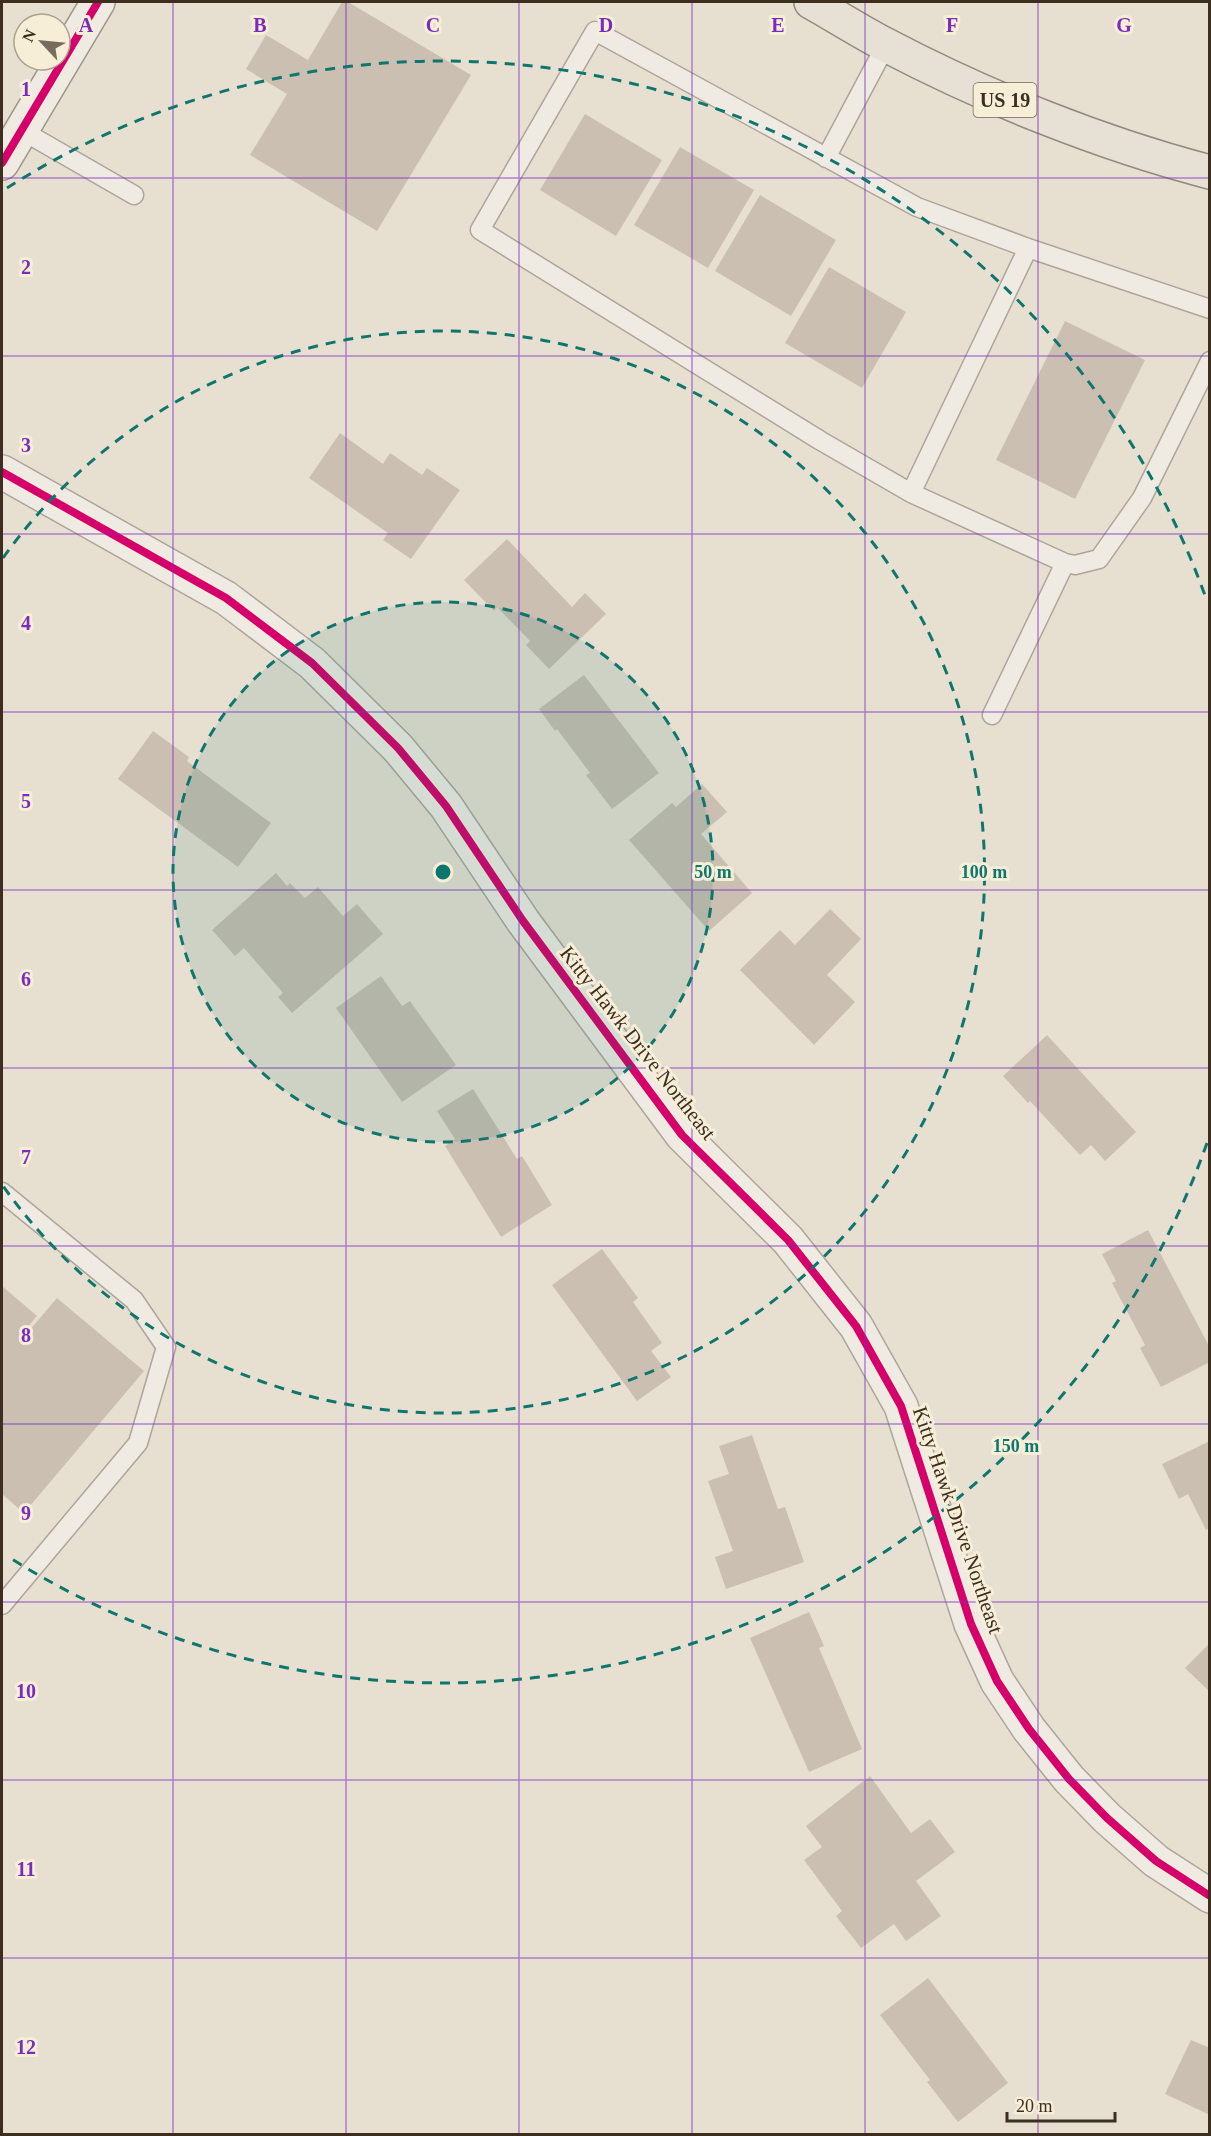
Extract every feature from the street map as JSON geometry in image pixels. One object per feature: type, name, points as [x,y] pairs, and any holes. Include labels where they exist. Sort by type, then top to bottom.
[{"type":"main road","name":"US 19","points":[[811,2],[886,45],[985,92],[1080,130],[1194,168]]},
{"type":"main road","points":[[1194,168],[1209,146]]},
{"type":"street","points":[[2,163],[98,2]]},
{"type":"street","name":"Kitty Hawk Drive Northeast","points":[[2,472],[226,598],[312,663],[398,748],[446,806],[523,921],[682,1135],[788,1240],[856,1326],[901,1406],[971,1624],[998,1681],[1029,1729],[1069,1779],[1107,1818],[1156,1861],[1209,1896]]},
{"type":"lane","points":[[1209,309],[1028,248],[917,207],[595,32],[480,230],[821,441],[911,493],[1065,563],[1076,565],[1099,559],[1142,498],[1209,361]]},
{"type":"lane","points":[[826,158],[886,45]]},
{"type":"lane","points":[[21,130],[134,195]]},
{"type":"lane","points":[[911,493],[1028,248]]},
{"type":"lane","points":[[992,715],[1065,563]]},
{"type":"lane","points":[[2,1192],[135,1300],[166,1347],[138,1443],[2,1605]]},
{"type":"building","points":[[342,2],[348,2],[471,75],[377,231],[250,155],[287,94],[246,69],[266,35],[308,60]]},
{"type":"building","points":[[585,114],[662,160],[616,236],[540,190]]},
{"type":"building","points":[[680,147],[754,190],[708,268],[634,225]]},
{"type":"building","points":[[760,195],[836,240],[791,316],[715,271]]},
{"type":"building","points":[[829,267],[906,312],[862,388],[785,343]]},
{"type":"building","points":[[1065,321],[1145,360],[1075,499],[996,460]]},
{"type":"building","points":[[340,433],[383,464],[390,453],[422,475],[427,468],[460,490],[411,559],[383,540],[388,533],[309,478]]},
{"type":"building","points":[[507,539],[572,607],[585,593],[606,614],[549,669],[526,645],[530,641],[497,607],[494,611],[464,580]]},
{"type":"building","points":[[584,675],[659,773],[612,809],[586,775],[590,773],[539,709]]},
{"type":"building","points":[[153,731],[189,757],[187,761],[271,823],[238,867],[118,779]]},
{"type":"building","points":[[702,784],[727,812],[701,834],[752,893],[709,931],[629,840],[672,803],[676,807]]},
{"type":"building","points":[[276,873],[287,886],[290,883],[305,898],[318,887],[343,916],[357,904],[383,934],[292,1013],[278,997],[283,993],[244,948],[235,956],[212,930]]},
{"type":"building","points":[[830,909],[861,939],[827,975],[855,1002],[814,1045],[740,970],[780,930],[795,945]]},
{"type":"building","points":[[381,976],[402,1006],[410,1001],[456,1065],[402,1102],[336,1008]]},
{"type":"building","points":[[1047,1035],[1136,1132],[1105,1161],[1091,1145],[1080,1155],[1030,1101],[1028,1103],[1003,1076]]},
{"type":"building","points":[[473,1089],[517,1159],[522,1156],[552,1205],[501,1237],[445,1146],[455,1139],[437,1111]]},
{"type":"building","points":[[1148,1230],[1210,1348],[1210,1362],[1161,1387],[1140,1348],[1145,1345],[1112,1283],[1116,1281],[1102,1254]]},
{"type":"building","points":[[602,1249],[638,1298],[633,1302],[662,1343],[651,1351],[671,1377],[637,1401],[552,1285]]},
{"type":"building","points":[[2,1286],[37,1316],[26,1329],[28,1332],[57,1298],[144,1371],[24,1513],[2,1494]]},
{"type":"building","points":[[752,1435],[778,1509],[785,1507],[804,1562],[726,1589],[715,1557],[733,1551],[708,1481],[729,1474],[719,1446]]},
{"type":"building","points":[[1210,1441],[1210,1527],[1206,1530],[1188,1494],[1179,1499],[1162,1464]]},
{"type":"building","points":[[809,1612],[824,1646],[819,1648],[862,1749],[809,1772],[750,1638]]},
{"type":"building","points":[[1210,1643],[1210,1692],[1185,1668]]},
{"type":"building","points":[[870,1776],[911,1833],[930,1819],[955,1852],[916,1881],[941,1916],[906,1941],[894,1924],[861,1948],[836,1916],[842,1911],[804,1860],[822,1847],[806,1826]]},
{"type":"building","points":[[928,1978],[1008,2083],[958,2122],[927,2082],[930,2080],[880,2015]]},
{"type":"building","points":[[1191,2040],[1210,2048],[1210,2115],[1165,2094]]},
{"type":"cycle path","points":[[2,163],[98,2]]},
{"type":"cycle path","points":[[2,472],[226,598],[312,663],[398,748],[446,806],[523,921],[682,1135],[788,1240],[856,1326],[901,1406],[971,1624],[997,1681],[1029,1729],[1069,1779],[1107,1818],[1156,1861],[1210,1896]]}]
